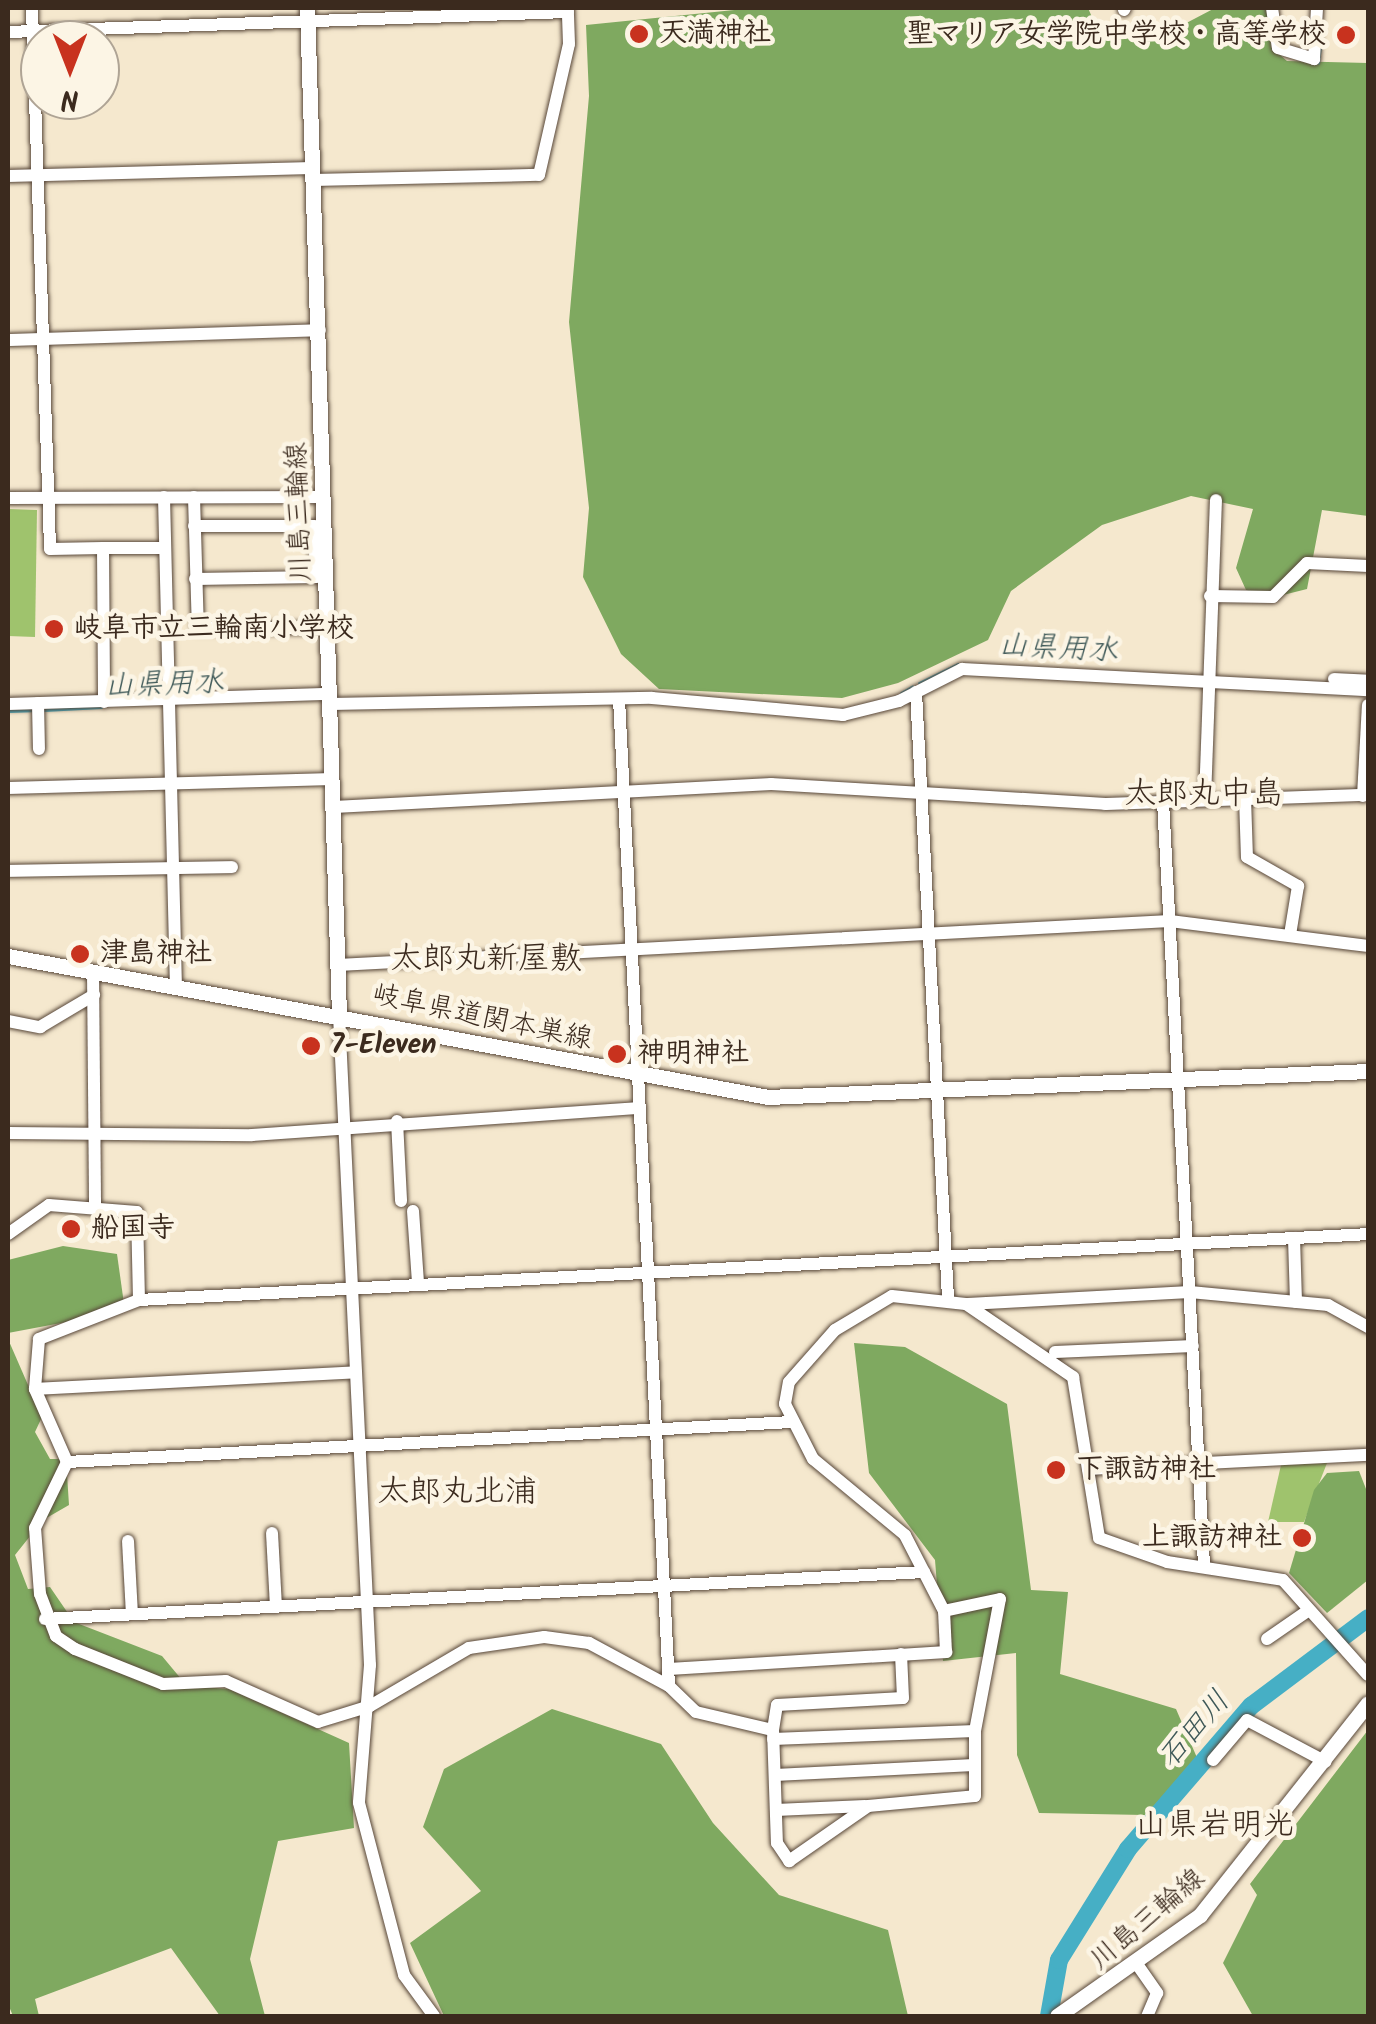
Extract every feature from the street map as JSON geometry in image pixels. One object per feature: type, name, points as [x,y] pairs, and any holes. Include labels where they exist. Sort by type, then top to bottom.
[{"type":"main road","name":"川島三輪線","points":[[307,16],[339,1015]]},
{"type":"main road","name":"岐阜県道関本巣線","points":[[8,956],[768,1097],[938,1094],[1368,1071]]},
{"type":"main road","name":"川島三輪線","points":[[1058,2016],[1139,1966],[1227,1887],[1368,1703]]},
{"type":"street","points":[[1272,8],[1278,48],[1314,60],[1316,8]]},
{"type":"street","points":[[8,176],[539,175],[568,10],[307,16],[120,26]]},
{"type":"street","points":[[35,120],[50,549],[165,548]]},
{"type":"street","points":[[8,340],[320,330]]},
{"type":"street","points":[[164,497],[176,986]]},
{"type":"street","points":[[194,497],[195,579],[203,630],[328,628]]},
{"type":"street","points":[[8,498],[324,498]]},
{"type":"street","points":[[1204,799],[1216,500]]},
{"type":"street","points":[[194,526],[314,526],[316,576],[195,579]]},
{"type":"street","points":[[103,548],[104,702]]},
{"type":"street","points":[[1210,596],[1273,597],[1307,563],[1368,566]]},
{"type":"street","points":[[8,704],[619,699],[823,716],[916,692],[962,669],[1368,681]]},
{"type":"street","points":[[1206,677],[1368,690]]},
{"type":"street","points":[[916,692],[948,1299]]},
{"type":"street","points":[[619,699],[669,1686]]},
{"type":"street","points":[[38,703],[39,749]]},
{"type":"street","points":[[334,807],[771,784],[922,798],[1163,801],[1366,795],[1368,706]]},
{"type":"street","points":[[8,788],[332,779]]},
{"type":"street","points":[[1245,798],[1247,857],[1298,886],[1290,935]]},
{"type":"street","points":[[1163,801],[1204,1565]]},
{"type":"street","points":[[8,871],[232,867]]},
{"type":"street","points":[[338,965],[1170,921],[1368,946]]},
{"type":"street","points":[[93,971],[98,1129],[95,1208]]},
{"type":"street","points":[[8,1021],[40,1026],[94,996]]},
{"type":"street","points":[[339,1015],[368,1603],[370,1706],[358,1769],[364,1827],[404,1975],[434,2016]]},
{"type":"street","points":[[8,1133],[98,1129],[170,1138],[640,1108]]},
{"type":"street","points":[[398,1121],[402,1201]]},
{"type":"street","points":[[8,1234],[49,1205],[95,1208],[139,1217],[138,1300]]},
{"type":"street","points":[[413,1211],[418,1283]]},
{"type":"street","points":[[974,1731],[773,1735],[696,1712],[669,1686],[589,1644],[544,1636],[469,1648],[370,1706],[318,1722],[226,1681],[164,1684],[74,1650],[45,1619],[35,1528],[66,1462],[34,1389],[34,1351],[47,1332],[138,1300],[1368,1234]]},
{"type":"street","points":[[1294,1238],[1296,1302]]},
{"type":"street","points":[[669,1669],[946,1652],[944,1610],[906,1535],[820,1466],[792,1422],[790,1382],[835,1330],[892,1296],[948,1299],[966,1304],[1190,1292],[1346,1310],[1368,1327]]},
{"type":"street","points":[[966,1304],[1073,1377],[1100,1538],[1204,1565],[1283,1580],[1344,1643],[1368,1675]]},
{"type":"street","points":[[1055,1352],[1193,1346]]},
{"type":"street","points":[[34,1389],[356,1372]]},
{"type":"street","points":[[66,1462],[792,1422]]},
{"type":"street","points":[[1088,1470],[1368,1455]]},
{"type":"street","points":[[272,1533],[276,1607]]},
{"type":"street","points":[[128,1541],[132,1614]]},
{"type":"street","points":[[45,1619],[924,1572]]},
{"type":"street","points":[[776,1810],[975,1796],[974,1731],[1000,1599],[944,1610]]},
{"type":"street","points":[[1267,1639],[1308,1610]]},
{"type":"street","points":[[868,1806],[789,1862],[777,1843],[773,1735],[777,1705],[903,1698],[901,1654]]},
{"type":"street","points":[[1213,1760],[1247,1720],[1326,1762]]},
{"type":"street","points":[[774,1775],[974,1764]]},
{"type":"street","points":[[1139,1966],[1156,1993],[1147,2016]]},
{"type":"green space","points":[[754,8],[1088,8],[1102,40],[1173,30],[1215,8],[1268,8],[1271,47],[1287,61],[1368,63],[1368,516],[1322,510],[1307,589],[1267,599],[1246,590],[1236,568],[1253,509],[1191,496],[1102,525],[1011,591],[988,640],[898,683],[842,698],[659,689],[621,654],[583,577],[589,508],[569,322],[589,96],[586,25]]},
{"type":"green space","points":[[8,509],[37,510],[35,637],[8,636]]},
{"type":"green space","points":[[63,1246],[117,1254],[125,1311],[8,1333],[8,1260]]},
{"type":"green space","points":[[8,1339],[42,1417],[35,1432],[50,1459],[66,1459],[69,1505],[43,1520],[15,1555],[28,1589],[50,1587],[74,1622],[162,1656],[187,1686],[229,1689],[349,1743],[354,1828],[278,1841],[250,1959],[265,2016],[220,2016],[171,1948],[35,1999],[39,2016],[13,2016],[8,2004]]},
{"type":"green space","points":[[854,1343],[905,1347],[1007,1404],[1031,1590],[1068,1592],[1060,1674],[1176,1709],[1198,1760],[1145,1815],[1039,1813],[1017,1755],[1016,1653],[943,1661],[935,1560],[869,1473]]},
{"type":"green space","points":[[1327,1463],[1304,1522],[1268,1522],[1281,1465]]},
{"type":"green space","points":[[1359,1471],[1368,1494],[1368,1580],[1327,1613],[1289,1573],[1314,1490],[1327,1473]]},
{"type":"green space","points":[[552,1709],[661,1744],[713,1823],[779,1895],[888,1930],[908,2016],[444,2016],[410,1943],[481,1891],[423,1827],[444,1769]]},
{"type":"green space","points":[[1368,1730],[1368,2016],[1253,2016],[1223,1963],[1257,1895],[1250,1884]]},
{"type":"waterway","points":[[1318,63],[1321,37]]},
{"type":"waterway","name":"山県用水","points":[[919,683],[958,664]]},
{"type":"waterway","name":"山県用水","points":[[901,693],[912,687]]},
{"type":"waterway","name":"山県用水","points":[[44,710],[101,707]]},
{"type":"waterway","name":"山県用水","points":[[8,711],[31,710]]},
{"type":"waterway","name":"石田川","points":[[1049,2016],[1059,1960],[1128,1849],[1251,1706],[1368,1618]]},
{"type":"place","name":"天満神社","points":[[639,34]]},
{"type":"place","name":"聖マリア女学院中学校・高等学校","points":[[1346,35]]},
{"type":"place","name":"岐阜市立三輪南小学校","points":[[54,629]]},
{"type":"place","name":"津島神社","points":[[80,954]]},
{"type":"place","name":"7-Eleven","points":[[311,1046]]},
{"type":"place","name":"神明神社","points":[[617,1054]]},
{"type":"place","name":"船国寺","points":[[71,1229]]},
{"type":"place","name":"下諏訪神社","points":[[1056,1470]]},
{"type":"place","name":"上諏訪神社","points":[[1302,1538]]},
{"type":"district","name":"太郎丸中島","points":[[1204,795]]},
{"type":"district","name":"太郎丸新屋敷","points":[[486,960]]},
{"type":"district","name":"太郎丸北浦","points":[[457,1493]]},
{"type":"district","name":"山県岩明光","points":[[1215,1826]]}]
